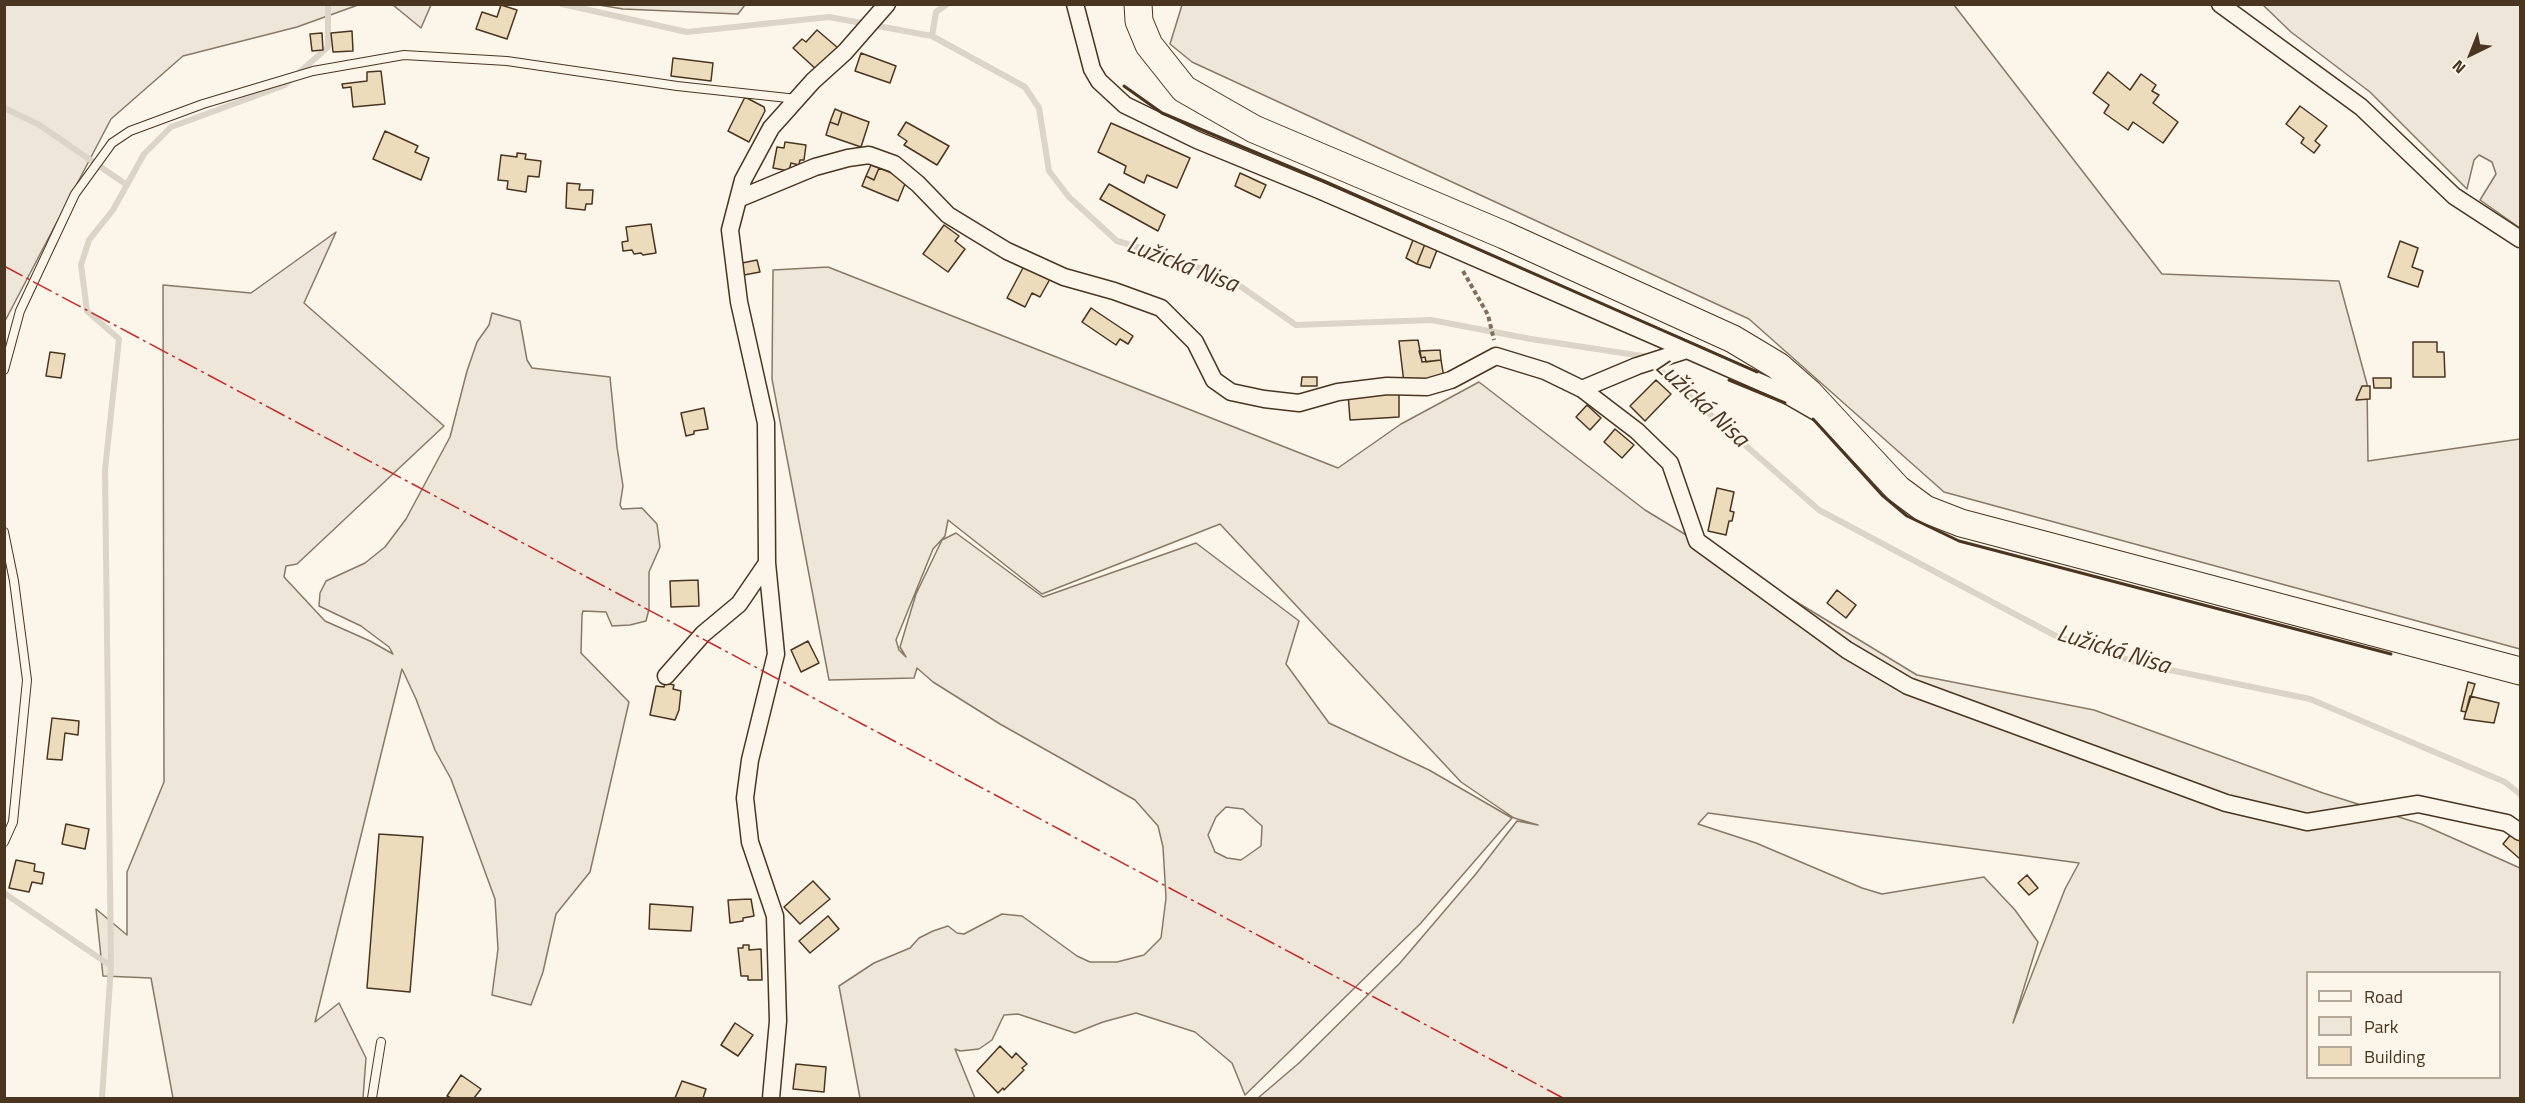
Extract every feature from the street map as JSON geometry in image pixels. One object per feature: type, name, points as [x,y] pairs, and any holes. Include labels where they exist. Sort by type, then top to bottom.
[{"type":"main road","points":[[1138,4],[1139,21],[1149,45],[1184,89],[1215,109],[1254,129],[1504,235],[1733,339],[1778,366],[1809,393],[1898,489],[1925,509],[1961,523],[2520,671]]},
{"type":"street","points":[[771,1098],[778,1021],[775,916],[750,842],[745,798],[750,760],[776,654],[767,563],[766,423],[739,302],[730,230],[743,180],[771,128],[845,52],[887,4]]},
{"type":"street","points":[[1075,4],[1092,69],[1099,81],[1125,105],[1197,140],[1442,243],[1778,390],[1840,426]]},
{"type":"street","points":[[2220,4],[2361,107],[2454,196],[2520,239]]},
{"type":"street","points":[[738,200],[815,167],[848,158],[869,155],[894,164],[918,184],[948,215],[1007,251],[1064,277],[1114,291],[1161,308],[1195,342],[1214,380],[1231,392],[1242,395],[1299,403],[1338,392],[1388,386],[1427,387],[1451,380],[1496,356],[1545,371],[1582,389],[1637,431],[1670,463],[1697,541],[1847,650],[1908,686],[2226,803],[2307,822],[2418,804],[2508,823],[2520,832]]},
{"type":"street","points":[[1582,389],[1637,366],[1687,350]]},
{"type":"street","points":[[666,676],[703,634],[739,604],[767,563]]},
{"type":"lane","points":[[4,370],[20,311],[75,194],[112,142],[130,131],[203,105],[314,71],[404,55],[507,61],[676,86],[797,99]]},
{"type":"lane","points":[[4,532],[14,581],[27,680],[13,822],[4,842]]},
{"type":"lane","points":[[372,1098],[381,1042]]},
{"type":"path","points":[[1442,243],[1466,276],[1488,315],[1496,356]]},
{"type":"green space","points":[[5,5],[358,5],[297,27],[183,56],[111,119],[5,321]]},
{"type":"green space","points":[[393,5],[431,5],[421,28]]},
{"type":"green space","points":[[599,5],[745,5],[738,14],[623,9]]},
{"type":"green space","points":[[1182,5],[1954,5],[2162,274],[2339,281],[2367,384],[2368,461],[2520,439],[2520,649],[1944,492],[1749,319],[1192,62],[1170,44]]},
{"type":"green space","points":[[2263,5],[2520,5],[2520,228],[2480,200],[2496,174],[2492,162],[2479,155],[2474,160],[2467,189],[2370,92],[2291,32]]},
{"type":"green space","points":[[336,232],[304,303],[444,426],[297,564],[286,566],[284,577],[325,621],[393,654],[389,647],[361,626],[319,606],[320,593],[326,581],[365,563],[385,547],[406,519],[450,437],[467,371],[477,342],[489,325],[492,313],[520,321],[527,360],[532,368],[610,377],[623,486],[620,505],[622,509],[642,508],[657,524],[660,547],[649,572],[649,609],[646,621],[612,626],[606,612],[583,611],[581,653],[629,702],[590,872],[556,914],[543,972],[531,1005],[492,995],[498,949],[495,899],[451,779],[435,750],[402,669],[315,1022],[339,1003],[366,1058],[363,1098],[173,1098],[151,978],[103,976],[96,909],[127,935],[127,872],[164,782],[163,285],[251,293]]},
{"type":"green space","points":[[828,267],[1338,468],[1401,424],[1479,382],[1645,510],[1917,675],[2094,710],[2323,793],[2421,824],[2520,868],[2520,1098],[1258,1098],[1299,1063],[1400,963],[1475,875],[1517,821],[1538,825],[1514,818],[1461,782],[1220,524],[1042,594],[948,520],[945,536],[933,549],[896,640],[899,650],[906,657],[900,647],[916,594],[942,540],[956,533],[1043,597],[1196,543],[1299,621],[1286,664],[1329,723],[1429,770],[1512,818],[1420,924],[1245,1095],[1232,1063],[1195,1032],[1136,1013],[1075,1033],[1018,1014],[1004,1015],[992,1040],[979,1049],[960,1051],[955,1049],[975,1098],[860,1098],[839,986],[874,963],[910,948],[919,938],[933,931],[948,926],[957,933],[964,934],[1002,914],[1022,916],[1077,956],[1090,962],[1117,962],[1144,955],[1161,938],[1166,898],[1163,847],[1158,826],[1135,800],[1000,724],[933,682],[917,668],[914,678],[829,680],[772,379],[773,270]],"holes":[[[1226,807],[1243,809],[1262,826],[1261,846],[1241,860],[1227,858],[1215,852],[1208,835],[1216,817]],[[1708,813],[2079,863],[2065,889],[2013,1023],[2038,942],[2015,910],[1984,877],[1882,894],[1862,888],[1756,843],[1698,824]]]},
{"type":"building","points":[[501,5],[517,10],[507,39],[476,29],[482,12],[497,17]]},
{"type":"building","points":[[817,30],[838,48],[818,71],[793,48],[802,39],[806,42]]},
{"type":"building","points":[[352,31],[353,51],[333,52],[331,33]]},
{"type":"building","points":[[322,33],[323,50],[312,51],[310,34]]},
{"type":"building","points":[[861,53],[896,66],[890,83],[855,71]]},
{"type":"building","points":[[673,58],[713,63],[711,81],[671,76]]},
{"type":"building","points":[[381,71],[385,104],[353,107],[351,87],[343,88],[342,84],[367,81],[367,72]]},
{"type":"building","points":[[2108,72],[2130,90],[2141,74],[2156,85],[2152,91],[2159,95],[2153,103],[2178,122],[2163,143],[2133,122],[2128,130],[2104,113],[2109,105],[2093,93]]},
{"type":"building","points":[[745,97],[764,107],[765,111],[749,142],[728,131]]},
{"type":"building","points":[[2300,106],[2327,126],[2315,141],[2320,145],[2314,153],[2301,143],[2304,138],[2286,124]]},
{"type":"building","points":[[835,109],[842,112],[838,125],[830,122]]},
{"type":"building","points":[[842,112],[869,122],[861,147],[826,135],[830,122],[838,125]]},
{"type":"building","points":[[906,122],[949,146],[937,165],[904,145],[907,141],[898,135]]},
{"type":"building","points":[[1111,123],[1190,158],[1177,188],[1147,175],[1144,183],[1124,173],[1126,166],[1098,152]]},
{"type":"building","points":[[385,131],[418,146],[415,152],[429,158],[421,180],[373,159]]},
{"type":"building","points":[[785,142],[806,145],[804,160],[800,160],[799,165],[791,163],[789,171],[773,168],[777,147],[784,148]]},
{"type":"building","points":[[517,153],[526,154],[525,159],[541,161],[539,177],[528,176],[526,192],[507,189],[508,181],[498,180],[501,155],[517,157]]},
{"type":"building","points":[[871,165],[879,168],[874,180],[866,176]]},
{"type":"building","points":[[879,168],[907,179],[898,201],[862,186],[866,176],[874,180]]},
{"type":"building","points":[[1240,173],[1266,185],[1260,198],[1235,186]]},
{"type":"building","points":[[567,183],[580,184],[579,190],[593,190],[592,204],[586,204],[585,210],[566,208]]},
{"type":"building","points":[[1109,184],[1165,215],[1158,231],[1100,199]]},
{"type":"building","points":[[651,224],[656,253],[643,255],[634,254],[632,250],[623,251],[622,242],[628,241],[626,227]]},
{"type":"building","points":[[944,225],[959,236],[955,241],[965,249],[948,272],[923,254]]},
{"type":"building","points":[[1413,240],[1425,244],[1417,264],[1406,258]]},
{"type":"building","points":[[2400,241],[2418,248],[2412,267],[2423,271],[2418,287],[2388,277]]},
{"type":"building","points":[[1425,244],[1437,250],[1430,268],[1417,264]]},
{"type":"building","points":[[757,260],[760,272],[744,275],[742,263]]},
{"type":"building","points":[[1024,266],[1050,279],[1040,297],[1032,293],[1025,307],[1007,298]]},
{"type":"building","points":[[1091,308],[1133,336],[1128,344],[1120,339],[1116,345],[1082,322]]},
{"type":"building","points":[[1418,340],[1422,362],[1441,360],[1444,378],[1404,383],[1399,341]]},
{"type":"building","points":[[2413,342],[2437,342],[2437,352],[2444,352],[2445,377],[2413,377]]},
{"type":"building","points":[[1440,350],[1441,360],[1426,362],[1425,357],[1421,358],[1419,351]]},
{"type":"building","points":[[50,352],[65,354],[61,378],[46,376]]},
{"type":"building","points":[[1302,377],[1317,377],[1317,386],[1301,386]]},
{"type":"building","points":[[2373,378],[2391,378],[2391,388],[2374,388]]},
{"type":"building","points":[[1656,380],[1671,394],[1645,421],[1630,406]]},
{"type":"building","points":[[2362,386],[2370,386],[2370,399],[2356,400]]},
{"type":"building","points":[[1399,390],[1399,417],[1350,420],[1348,393]]},
{"type":"building","points":[[1587,405],[1601,418],[1590,430],[1576,417]]},
{"type":"building","points":[[704,408],[708,429],[694,431],[694,434],[686,436],[681,413]]},
{"type":"building","points":[[1615,429],[1634,445],[1622,458],[1604,442]]},
{"type":"building","points":[[1717,488],[1734,492],[1730,511],[1734,512],[1726,535],[1708,531]]},
{"type":"building","points":[[698,580],[699,606],[671,607],[670,581]]},
{"type":"building","points":[[1837,590],[1856,605],[1846,618],[1827,603]]},
{"type":"building","points":[[808,641],[819,663],[801,672],[791,650]]},
{"type":"building","points":[[2468,682],[2475,684],[2466,712],[2461,711]]},
{"type":"building","points":[[665,683],[674,685],[673,689],[681,691],[679,710],[675,720],[650,715],[656,686],[664,687]]},
{"type":"building","points":[[2470,696],[2499,703],[2494,723],[2464,719]]},
{"type":"building","points":[[52,718],[79,721],[78,735],[65,733],[62,760],[47,759]]},
{"type":"building","points":[[66,824],[89,829],[85,849],[62,844]]},
{"type":"building","points":[[2512,833],[2520,841],[2520,859],[2503,844]]},
{"type":"building","points":[[379,834],[423,837],[410,992],[367,988]]},
{"type":"building","points":[[16,860],[35,864],[34,871],[44,873],[42,884],[32,882],[29,892],[9,888]]},
{"type":"building","points":[[2027,875],[2038,888],[2029,895],[2018,883]]},
{"type":"building","points":[[813,881],[830,899],[800,924],[784,907]]},
{"type":"building","points":[[751,899],[754,916],[730,923],[728,900]]},
{"type":"building","points":[[650,904],[693,907],[691,931],[649,929]]},
{"type":"building","points":[[828,916],[839,929],[810,953],[799,941]]},
{"type":"building","points":[[743,945],[749,945],[749,950],[761,949],[762,980],[748,980],[748,976],[741,976],[738,948],[743,948]]},
{"type":"building","points":[[735,1023],[753,1035],[738,1056],[721,1045]]},
{"type":"building","points":[[1000,1046],[1012,1058],[1016,1053],[1027,1064],[1004,1090],[1003,1088],[998,1093],[977,1071]]},
{"type":"building","points":[[796,1064],[826,1067],[824,1092],[793,1089]]},
{"type":"building","points":[[461,1075],[481,1089],[474,1098],[447,1096]]},
{"type":"building","points":[[682,1081],[706,1089],[703,1098],[675,1098]]},
{"type":"waterway","points":[[102,1098],[111,966],[105,470],[119,339],[87,311],[81,265],[89,240],[113,210],[144,154],[171,127],[285,85],[328,47],[328,4]]},
{"type":"waterway","points":[[562,4],[687,32],[829,17],[932,36]]},
{"type":"waterway","name":"Lužická Nisa","points":[[947,4],[936,12],[932,36],[1025,87],[1039,108],[1049,171],[1069,197],[1117,241],[1230,279],[1296,325],[1431,320],[1531,339],[1649,357],[1658,363],[1662,372],[1819,510],[2056,636],[2141,664],[2310,699],[2505,782],[2520,794]]},
{"type":"waterway","points":[[4,108],[38,124],[127,185]]},
{"type":"waterway","points":[[4,893],[111,966]]},
{"type":"wall","points":[[1124,86],[1162,113],[1326,182],[1757,372]]},
{"type":"wall","points":[[1729,380],[1785,403]]},
{"type":"wall","points":[[1813,419],[1882,495],[1907,516],[1959,541],[2391,654]]},
{"type":"power","points":[[4,266],[1563,1098]]}]
